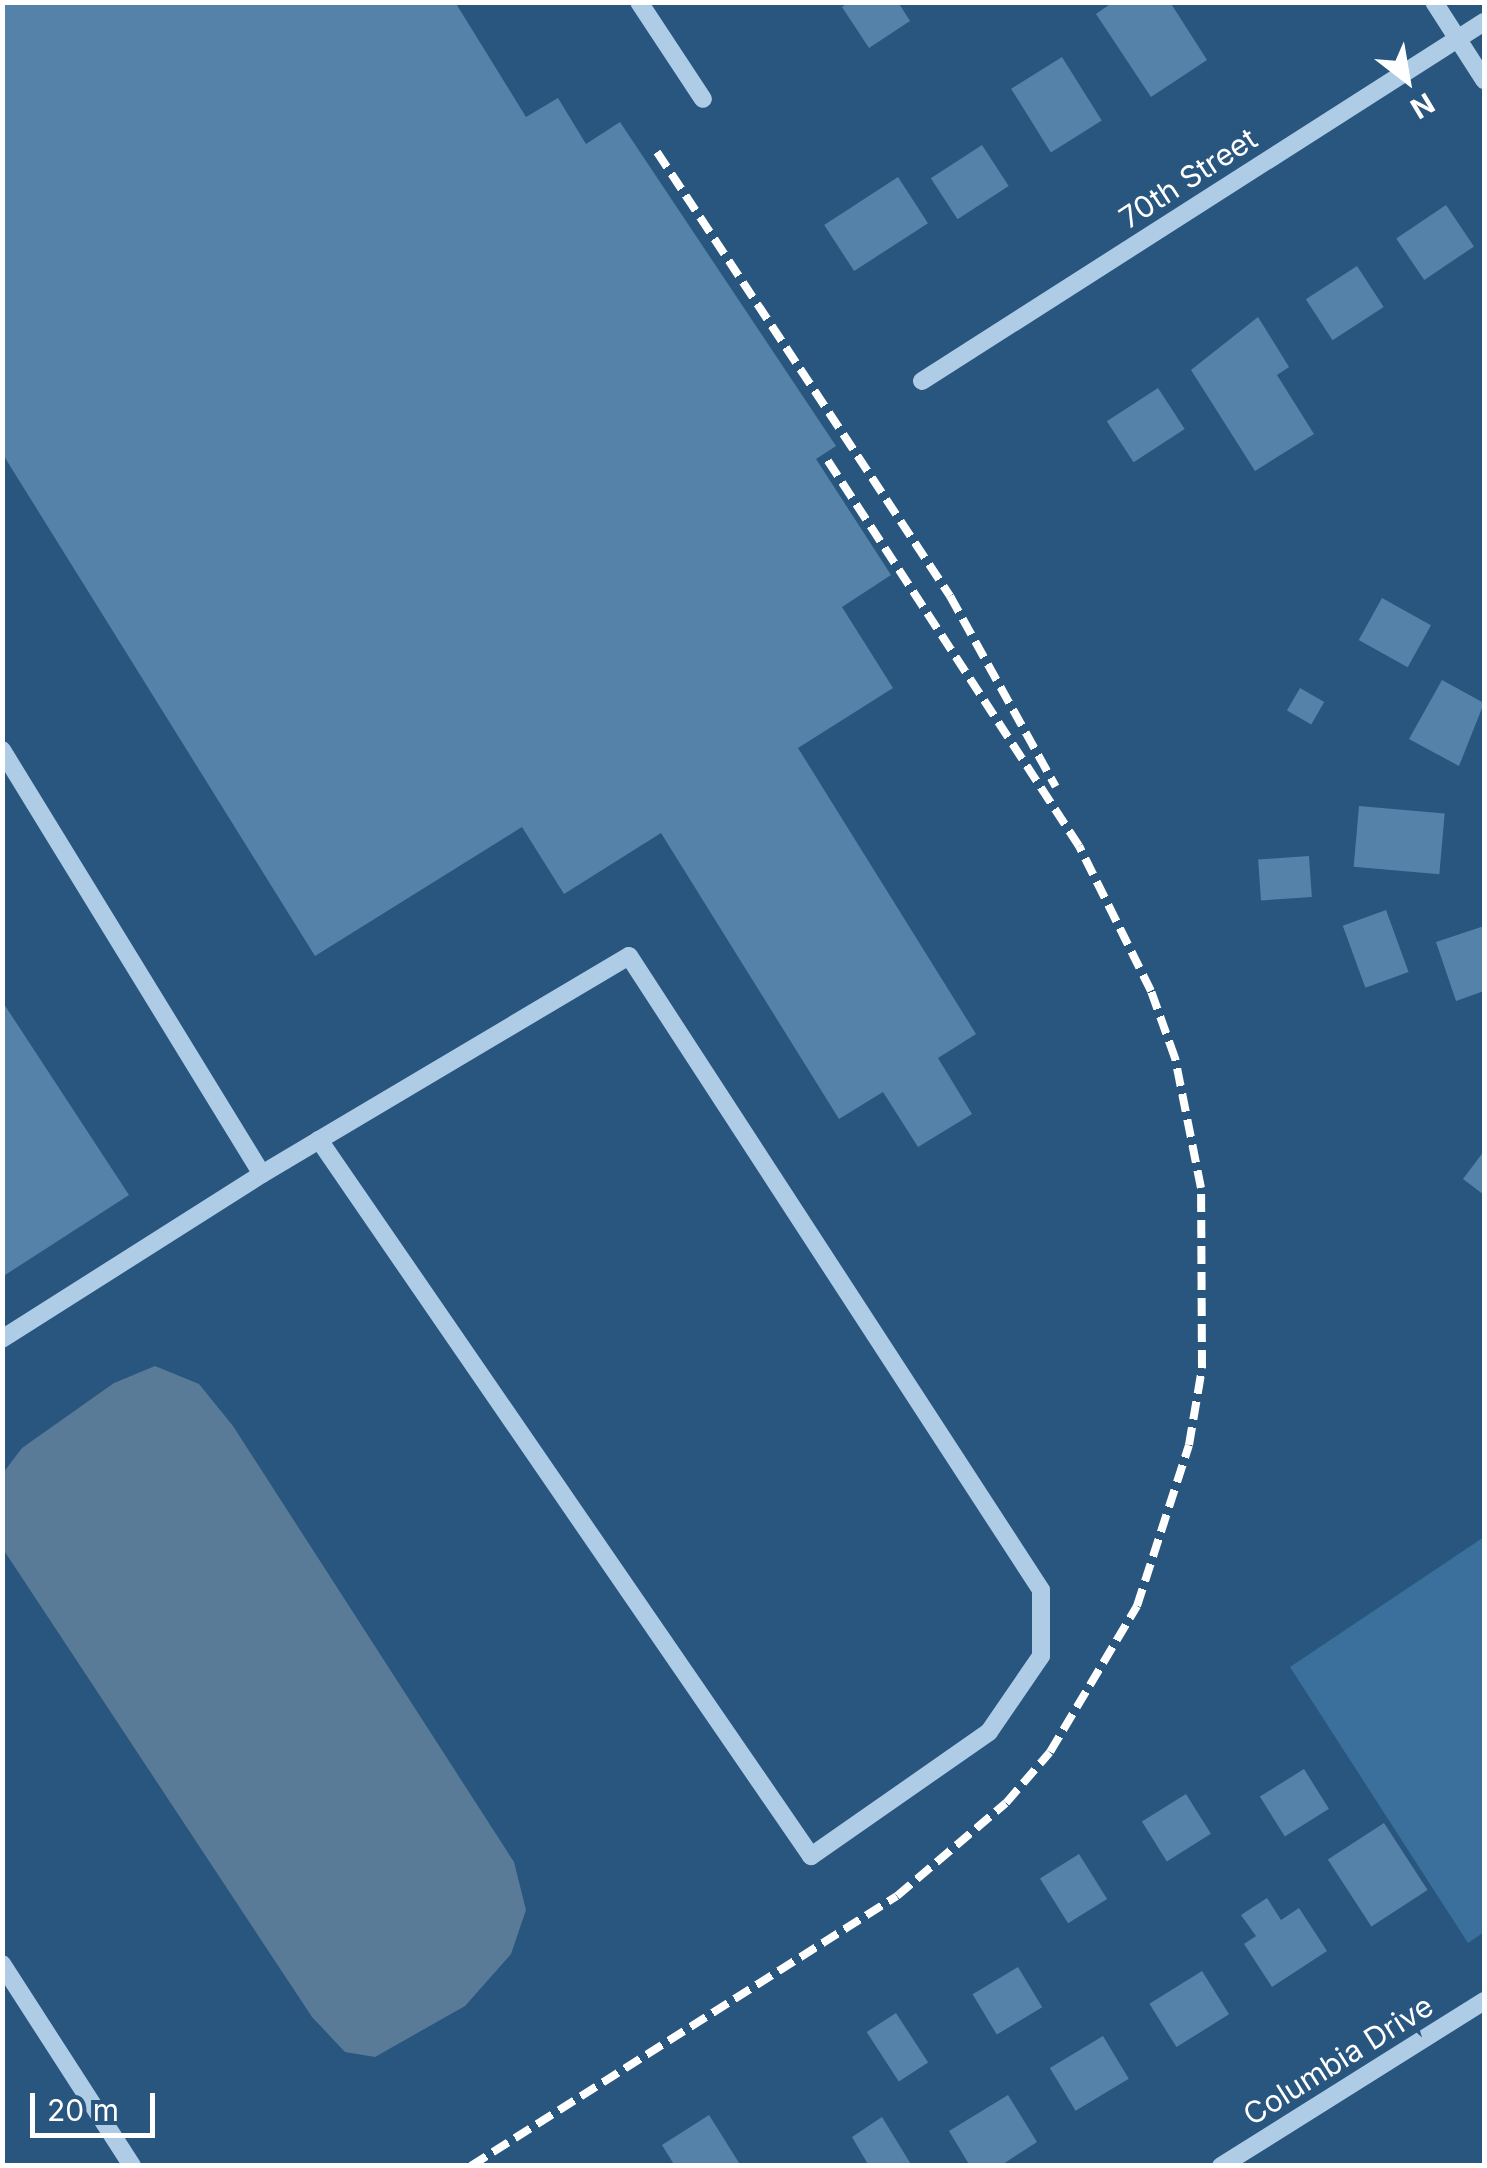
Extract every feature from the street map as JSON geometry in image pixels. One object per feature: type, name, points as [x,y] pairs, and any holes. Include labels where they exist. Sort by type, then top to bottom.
[{"type":"street","points":[[640,2],[702,99]]},
{"type":"street","points":[[1434,2],[1484,80]]},
{"type":"street","name":"70th Street","points":[[922,381],[1484,22]]},
{"type":"street","points":[[2,750],[262,1174]]},
{"type":"street","points":[[2,1340],[262,1174],[319,1140],[629,956],[1041,1590],[1041,1656],[989,1732],[811,1856],[319,1140]]},
{"type":"street","points":[[2,1964],[132,2166]]},
{"type":"street","name":"Columbia Drive","points":[[1221,2166],[1484,2000]]},
{"type":"shaded area","points":[[155,1366],[199,1384],[233,1426],[514,1862],[526,1910],[511,1954],[465,2006],[375,2057],[345,2052],[312,2017],[3,1549],[3,1473],[22,1448],[114,1383]]},
{"type":"shaded area","points":[[1484,1537],[1484,1932],[1468,1943],[1290,1667]]},
{"type":"building","points":[[2,2],[455,2],[526,117],[558,98],[586,144],[620,122],[836,446],[816,459],[891,575],[842,607],[893,688],[798,748],[976,1034],[938,1058],[972,1114],[918,1147],[883,1092],[839,1119],[661,833],[564,894],[522,827],[315,956],[2,453]]},
{"type":"building","points":[[849,2],[898,2],[910,21],[869,48],[842,7]]},
{"type":"building","points":[[1113,2],[1170,2],[1207,60],[1151,97],[1096,14]]},
{"type":"building","points":[[1062,57],[1102,121],[1051,152],[1011,89]]},
{"type":"building","points":[[982,145],[1009,186],[958,219],[931,178]]},
{"type":"building","points":[[898,177],[928,223],[854,271],[824,225]]},
{"type":"building","points":[[1446,205],[1474,246],[1424,280],[1396,239]]},
{"type":"building","points":[[1357,266],[1384,307],[1333,340],[1306,299]]},
{"type":"building","points":[[1258,317],[1289,367],[1277,375],[1314,434],[1255,471],[1191,370]]},
{"type":"building","points":[[1158,388],[1185,429],[1134,462],[1107,421]]},
{"type":"building","points":[[1382,598],[1431,625],[1408,667],[1359,640]]},
{"type":"building","points":[[1442,680],[1484,703],[1459,766],[1409,739]]},
{"type":"building","points":[[1300,688],[1324,702],[1311,725],[1287,711]]},
{"type":"building","points":[[1359,806],[1445,813],[1439,874],[1354,867]]},
{"type":"building","points":[[1309,856],[1312,897],[1261,900],[1258,860]]},
{"type":"building","points":[[1386,910],[1409,972],[1365,988],[1343,926]]},
{"type":"building","points":[[1484,926],[1484,991],[1456,1001],[1436,942]]},
{"type":"building","points":[[2,1001],[129,1195],[2,1277]]},
{"type":"building","points":[[1484,1151],[1484,1195],[1463,1179]]},
{"type":"building","points":[[1304,1769],[1329,1809],[1285,1836],[1260,1797]]},
{"type":"building","points":[[1186,1794],[1211,1834],[1167,1861],[1142,1822]]},
{"type":"building","points":[[1384,1823],[1428,1890],[1371,1927],[1328,1859]]},
{"type":"building","points":[[1079,1854],[1107,1899],[1068,1923],[1040,1878]]},
{"type":"building","points":[[1267,1898],[1281,1920],[1299,1908],[1327,1951],[1272,1987],[1244,1944],[1256,1936],[1241,1915]]},
{"type":"building","points":[[1018,1967],[1042,2007],[997,2035],[973,1994]]},
{"type":"building","points":[[1202,1971],[1229,2014],[1176,2047],[1149,2004]]},
{"type":"building","points":[[896,2013],[928,2062],[899,2082],[867,2032]]},
{"type":"building","points":[[1103,2036],[1129,2079],[1076,2111],[1050,2068]]},
{"type":"building","points":[[1008,2095],[1037,2142],[1000,2166],[970,2166],[949,2131]]},
{"type":"building","points":[[709,2115],[741,2166],[675,2166],[662,2145]]},
{"type":"building","points":[[882,2117],[912,2166],[869,2166],[852,2137]]},
{"type":"railway","points":[[657,152],[950,596],[1056,787]]},
{"type":"railway","points":[[471,2166],[897,1896],[1006,1803],[1050,1752],[1137,1606],[1189,1445],[1202,1368],[1201,1188],[1175,1058],[1151,991],[1079,846],[824,455]]}]
